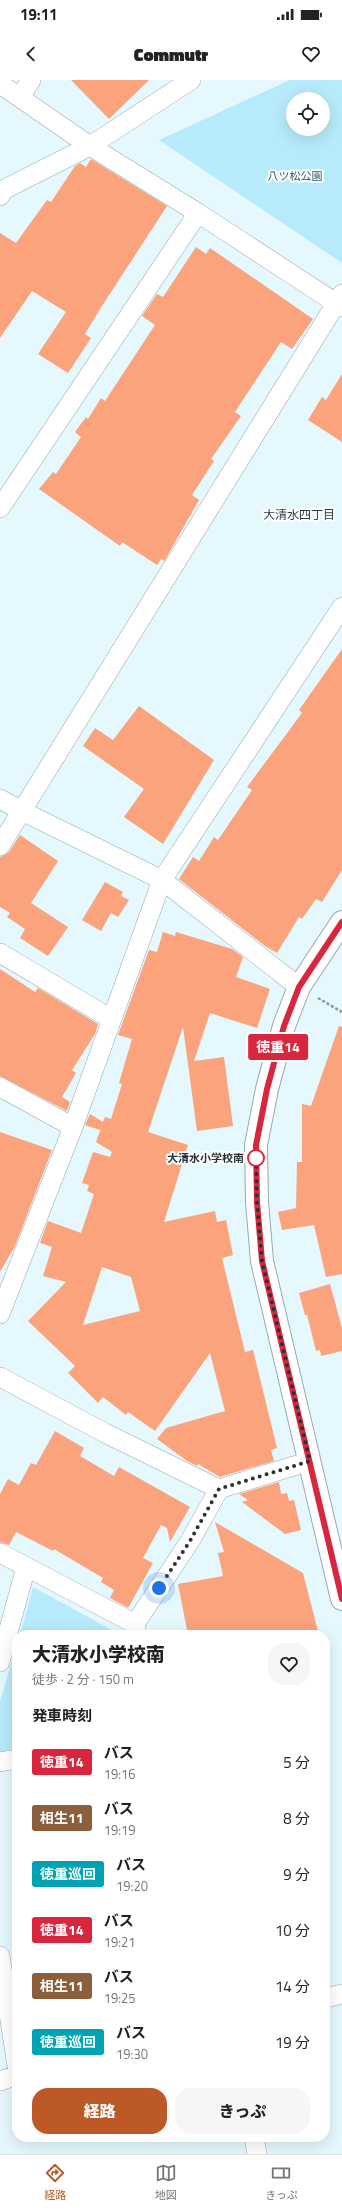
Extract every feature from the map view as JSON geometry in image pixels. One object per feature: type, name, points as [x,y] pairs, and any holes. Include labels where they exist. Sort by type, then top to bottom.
[{"type":"street","points":[[20,97],[31,80]]},
{"type":"street","points":[[0,196],[3,190],[90,146],[191,80]]},
{"type":"street","points":[[0,84],[90,146],[340,302],[0,846]]},
{"type":"street","points":[[3,498],[198,213]]},
{"type":"street","points":[[0,1314],[73,1127],[162,880],[342,607]]},
{"type":"street","points":[[0,799],[22,812],[162,880],[299,987]]},
{"type":"street","points":[[342,922],[299,987],[284,1026],[267,1089],[256,1145],[257,1202],[262,1261],[310,1461],[335,1543],[342,1599]]},
{"type":"street","points":[[0,953],[111,1019]]},
{"type":"street","points":[[0,1087],[73,1127]]},
{"type":"street","points":[[0,1377],[105,1433],[219,1489],[310,1461]]},
{"type":"street","points":[[0,1553],[136,1629],[190,1541],[219,1489]]},
{"type":"street","points":[[0,1662],[26,1567]]},
{"type":"street","points":[[0,1762],[12,1760]]},
{"type":"street","points":[[0,1956],[12,2034]]},
{"type":"street","points":[[330,1997],[342,1994]]},
{"type":"street","points":[[0,2081],[12,2077]]},
{"type":"street","points":[[255,2142],[257,2154]]},
{"type":"green space","name":"八ツ松公園","points":[[290,80],[342,80],[342,263],[159,140]]},
{"type":"green space","points":[[33,1587],[112,1630],[21,1630]]},
{"type":"green space","points":[[12,1661],[12,1749],[0,1752],[0,1702]]},
{"type":"building","points":[[71,80],[149,80],[109,119]]},
{"type":"building","points":[[91,159],[167,206],[85,334],[91,338],[68,373],[38,354],[66,312],[32,291],[0,338],[0,233],[16,243],[47,200],[51,202],[75,166],[80,163],[86,167]]},
{"type":"building","points":[[196,247],[206,254],[210,248],[313,319],[292,349],[281,342],[235,412],[241,416],[211,459],[214,461],[192,495],[199,500],[166,558],[164,561],[161,559],[157,565],[122,542],[120,546],[39,489],[53,472],[56,474],[81,437],[75,432],[86,417],[88,419],[101,398],[105,401],[155,325],[142,316],[157,294],[163,297]]},
{"type":"building","points":[[342,374],[342,442],[308,420],[322,397],[326,400]]},
{"type":"building","points":[[342,649],[342,870],[322,902],[316,899],[302,919],[299,917],[277,953],[265,946],[179,879],[193,857],[199,861],[214,837],[218,840],[252,790],[247,787],[302,713],[299,710]]},
{"type":"building","points":[[139,706],[214,760],[163,844],[124,817],[144,789],[83,746],[95,728],[113,740]]},
{"type":"building","points":[[20,835],[58,861],[31,903],[68,927],[48,956],[20,938],[25,929],[7,917],[10,913],[0,907],[0,857],[9,852]]},
{"type":"building","points":[[105,882],[123,892],[121,896],[129,900],[118,917],[111,913],[101,931],[82,920]]},
{"type":"building","points":[[163,932],[175,936],[176,932],[232,949],[243,957],[236,977],[270,989],[257,1028],[210,1013],[194,1061],[224,1057],[233,1126],[197,1131],[183,1027],[148,1132],[188,1145],[164,1222],[215,1211],[217,1222],[226,1220],[233,1255],[222,1258],[245,1352],[253,1350],[277,1448],[271,1450],[274,1461],[220,1477],[198,1464],[197,1466],[187,1461],[157,1439],[166,1428],[225,1411],[210,1353],[155,1431],[128,1412],[126,1415],[103,1397],[98,1403],[68,1373],[75,1366],[28,1321],[66,1282],[43,1276],[52,1247],[40,1243],[48,1221],[81,1233],[94,1194],[87,1191],[89,1185],[82,1183],[93,1152],[110,1157],[112,1152],[96,1142],[102,1126],[100,1130],[85,1125],[90,1114],[103,1122],[105,1117],[111,1119],[122,1084],[119,1083],[132,1039],[118,1035],[149,950],[157,952]],"holes":[[[102,1267],[131,1277],[140,1311],[83,1325]]]},
{"type":"building","points":[[0,969],[35,992],[38,988],[98,1024],[95,1034],[72,1070],[76,1073],[62,1097],[70,1102],[67,1111],[0,1076]]},
{"type":"building","points":[[339,1026],[342,1027],[342,1274],[326,1277],[314,1225],[282,1230],[278,1212],[296,1208],[297,1162],[302,1162],[302,1104],[311,1106]]},
{"type":"building","points":[[0,1132],[52,1150],[15,1246],[0,1272]]},
{"type":"building","points":[[330,1284],[342,1328],[342,1351],[321,1356],[320,1350],[316,1351],[307,1315],[305,1315],[299,1293]]},
{"type":"building","points":[[55,1431],[84,1448],[80,1456],[114,1476],[119,1467],[190,1507],[170,1542],[167,1528],[161,1525],[143,1558],[153,1563],[128,1608],[110,1598],[114,1590],[101,1582],[103,1578],[54,1549],[53,1551],[16,1532],[9,1545],[0,1542],[0,1494],[8,1479],[19,1485],[31,1463],[36,1465]]},
{"type":"building","points":[[279,1482],[281,1494],[287,1493],[289,1501],[294,1500],[301,1530],[285,1534],[242,1502],[248,1500],[239,1494]]},
{"type":"building","points":[[215,1522],[303,1573],[318,1630],[187,1630],[178,1584],[223,1576],[218,1553],[224,1552]]},
{"type":"bus line","name":"徳重14","points":[[342,922],[299,987],[284,1026],[267,1089],[256,1145],[256,1188],[262,1261],[342,1599]]},
{"type":"place","name":"大清水小学校南","points":[[256,1158]]},
{"type":"district","name":"大清水四丁目","points":[[299,514]]},
{"type":"route","points":[[159,1588],[190,1541],[219,1489],[310,1461],[262,1261],[257,1202],[256,1158]]}]
